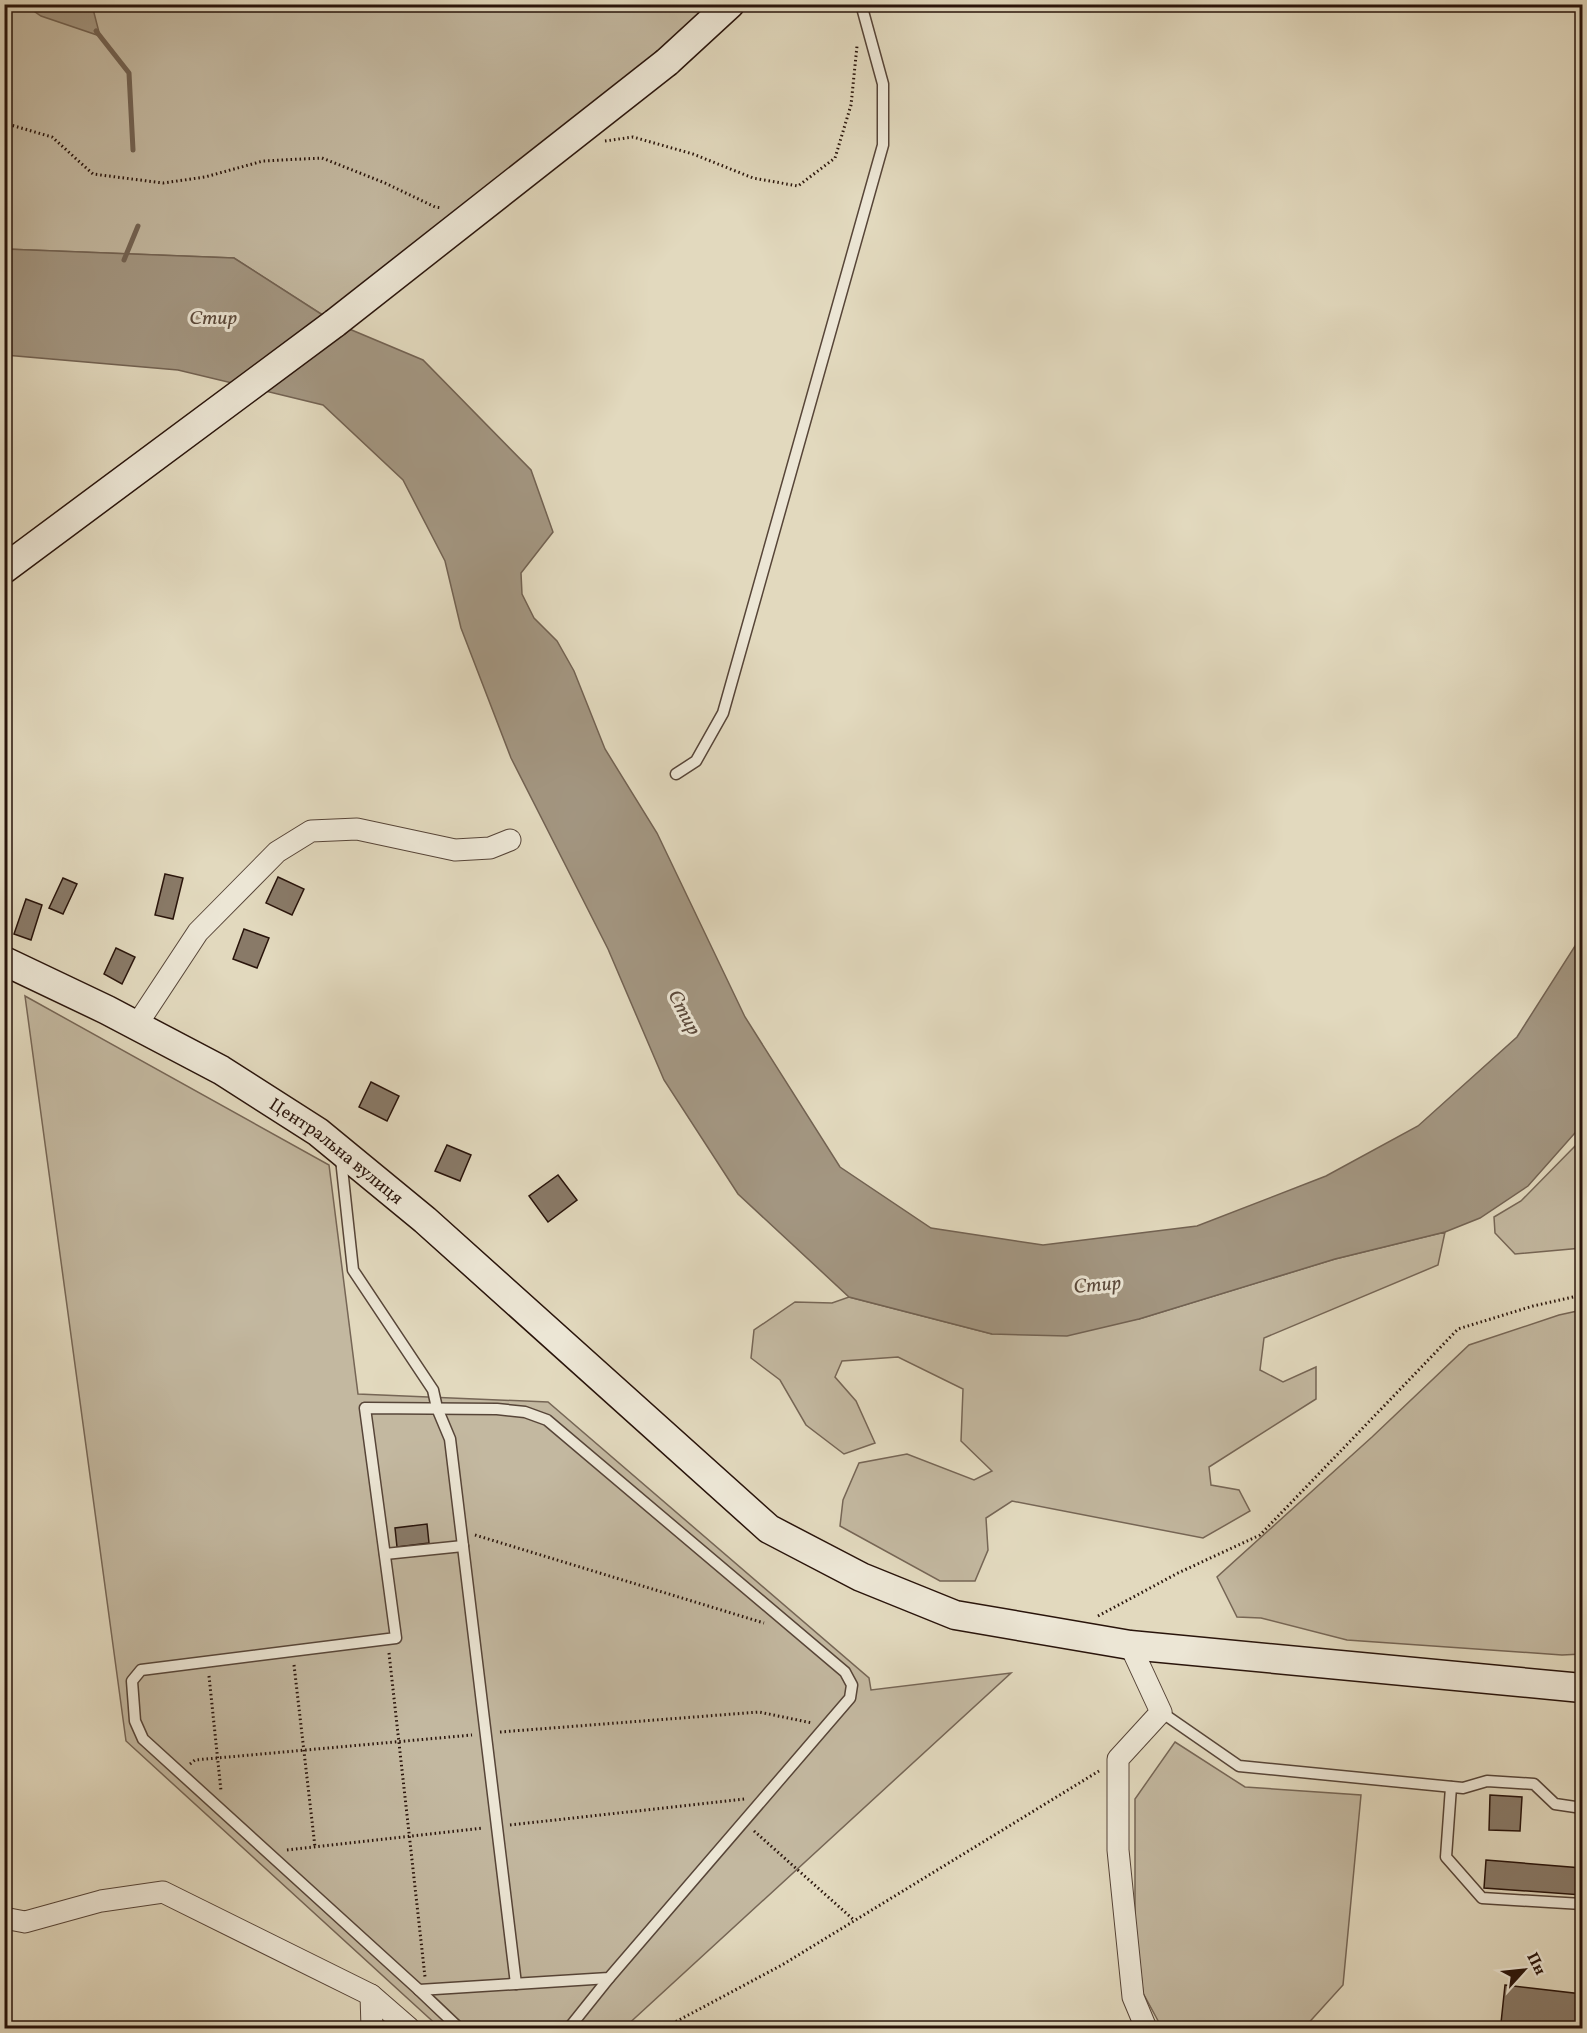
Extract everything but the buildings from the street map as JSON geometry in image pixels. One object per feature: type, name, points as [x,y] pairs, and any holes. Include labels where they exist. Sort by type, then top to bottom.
[{"type":"street","points":[[4,569],[335,323],[667,62],[730,4]]},
{"type":"street","points":[[136,1026],[198,932],[277,852],[311,831],[357,829],[455,850],[490,848],[510,840]]},
{"type":"street","name":"Центральна вулиця","points":[[4,961],[221,1070],[318,1132],[425,1220],[769,1529],[861,1577],[955,1615],[1130,1645],[1582,1688]]},
{"type":"street","points":[[1130,1645],[1161,1712],[1118,1759],[1118,1850],[1133,1997],[1146,2028]]},
{"type":"street","points":[[4,1918],[25,1923],[101,1901],[163,1892],[371,1995],[409,2028]]},
{"type":"street","points":[[371,1995],[372,2028]]},
{"type":"lane","points":[[676,774],[696,761],[723,713],[883,145],[883,84],[861,6]]},
{"type":"lane","points":[[340,1150],[353,1270],[433,1390],[437,1408],[450,1439],[516,1984]]},
{"type":"lane","points":[[459,2028],[423,1990],[142,1739],[135,1721],[132,1681],[141,1670],[396,1638],[365,1408],[497,1409],[525,1412],[548,1420],[845,1672],[852,1685],[850,1698],[568,2028]]},
{"type":"lane","points":[[385,1554],[463,1546]]},
{"type":"lane","points":[[1161,1712],[1239,1766],[1463,1788],[1487,1781],[1534,1784],[1555,1804],[1582,1808]]},
{"type":"lane","points":[[1451,1787],[1446,1857],[1482,1898],[1582,1904]]},
{"type":"lane","points":[[423,1990],[609,1978]]},
{"type":"path","points":[[604,142],[633,137],[693,154],[753,178],[798,186],[835,158],[851,105],[861,6]]},
{"type":"path","points":[[4,123],[52,137],[93,174],[163,183],[205,177],[263,161],[322,158],[385,183],[435,207],[445,209]]},
{"type":"path","points":[[1098,1617],[1178,1573],[1260,1534],[1458,1329],[1533,1306],[1582,1295]]},
{"type":"path","points":[[462,1531],[765,1623],[795,1629]]},
{"type":"path","points":[[387,1639],[410,1837],[423,1990]]},
{"type":"path","points":[[293,1651],[315,1847]]},
{"type":"path","points":[[207,1662],[223,1812]]},
{"type":"path","points":[[664,2028],[782,1965],[1118,1759]]},
{"type":"path","points":[[267,1852],[764,1797]]},
{"type":"path","points":[[743,1822],[854,1921]]},
{"type":"shaded area","points":[[5,5],[730,5],[335,323],[234,258],[5,249]]},
{"type":"shaded area","points":[[25,996],[329,1165],[358,1394],[548,1402],[869,1678],[871,1690],[1011,1673],[624,2028],[440,2028],[126,1741]]},
{"type":"shaded area","points":[[1582,1136],[1582,1248],[1515,1254],[1495,1233],[1494,1217],[1521,1201]]},
{"type":"shaded area","points":[[1445,1232],[1438,1265],[1264,1338],[1260,1370],[1283,1382],[1316,1367],[1316,1399],[1209,1467],[1211,1485],[1239,1490],[1250,1511],[1203,1538],[1012,1501],[986,1518],[988,1550],[975,1581],[940,1581],[840,1526],[843,1500],[859,1463],[907,1454],[974,1480],[992,1471],[961,1441],[963,1389],[898,1357],[842,1361],[835,1377],[856,1401],[875,1443],[844,1454],[806,1425],[780,1380],[751,1358],[754,1330],[795,1302],[832,1303],[849,1297],[992,1334],[1139,1319],[1335,1259]]},
{"type":"shaded area","points":[[1582,1310],[1582,1654],[1562,1655],[1347,1640],[1261,1618],[1237,1617],[1217,1577],[1372,1437],[1469,1345],[1559,1315]]},
{"type":"shaded area","points":[[1175,1742],[1245,1787],[1361,1795],[1343,1985],[1304,2028],[1162,2028],[1143,1993],[1135,1919],[1135,1799]]},
{"type":"water","points":[[25,5],[92,5],[100,36],[41,16]]},
{"type":"water","name":"Стир","points":[[5,249],[234,258],[335,323],[423,360],[531,470],[553,532],[521,573],[522,594],[534,618],[557,641],[574,671],[605,749],[657,833],[745,1017],[840,1167],[931,1228],[1043,1245],[1197,1226],[1326,1176],[1418,1126],[1517,1037],[1582,935],[1582,1125],[1528,1186],[1480,1218],[1445,1232],[1335,1259],[1139,1319],[1067,1336],[992,1334],[849,1297],[738,1194],[664,1080],[608,949],[511,758],[461,628],[445,561],[403,480],[323,405],[178,370],[5,355]]},
{"type":"waterway","points":[[96,31],[129,73],[133,150]]},
{"type":"waterway","points":[[124,260],[138,226]]}]
